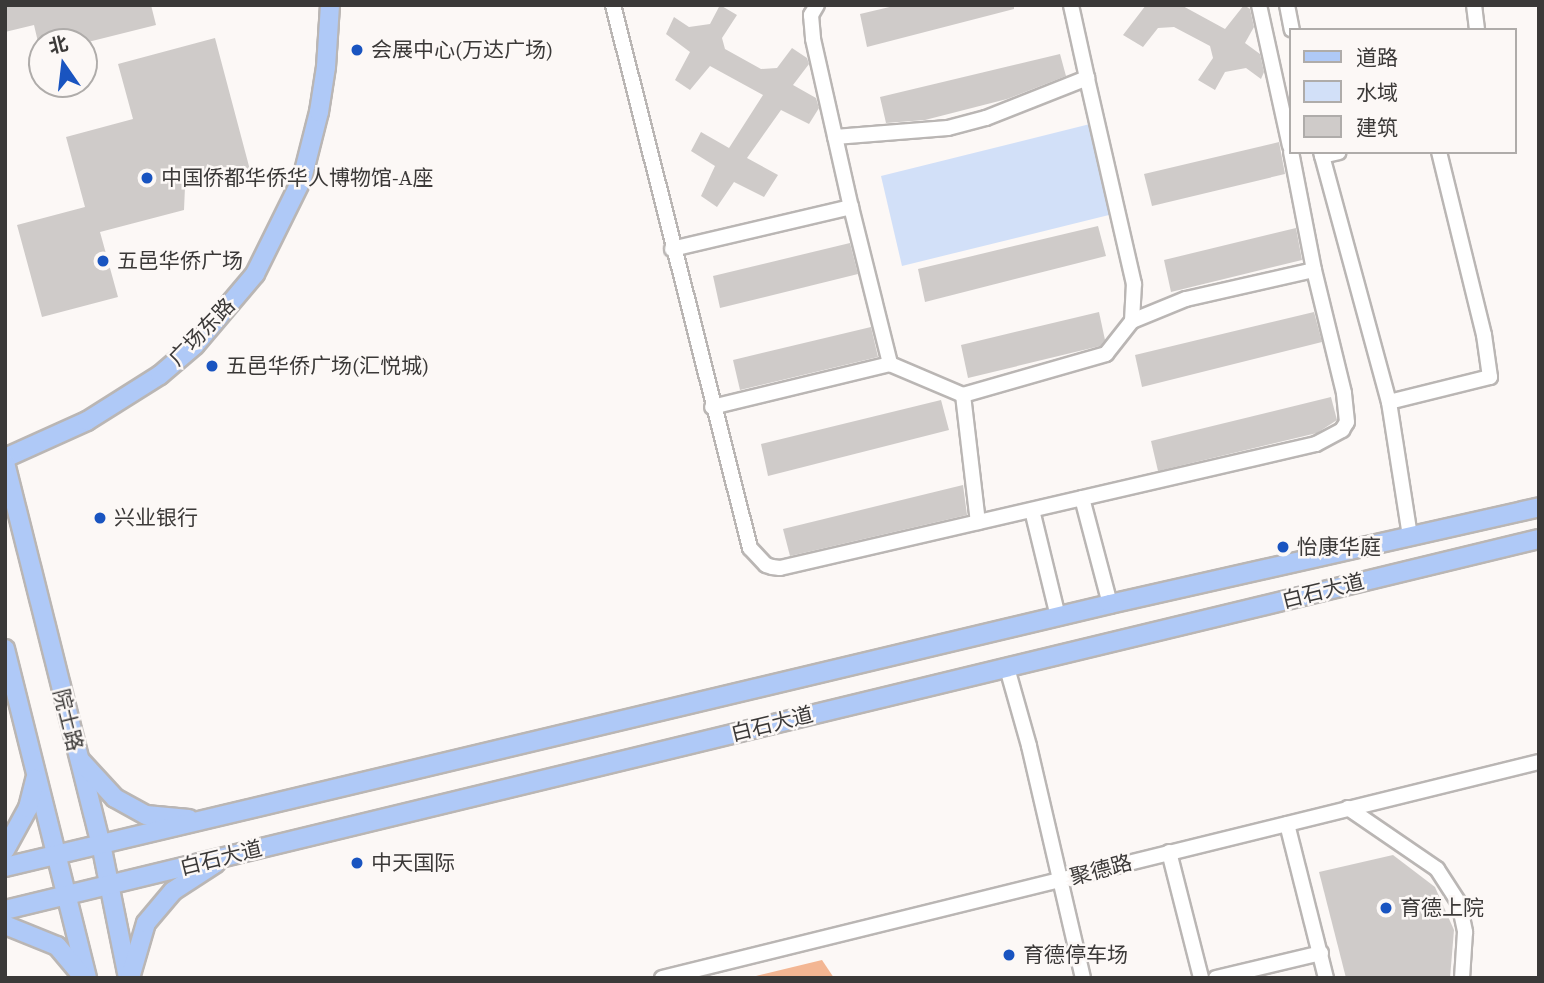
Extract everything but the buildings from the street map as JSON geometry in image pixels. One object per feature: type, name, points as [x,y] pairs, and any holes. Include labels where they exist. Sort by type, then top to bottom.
[{"type":"main road","name":"广场东路","points":[[5,461],[87,421],[160,375],[195,345],[255,274],[302,179],[319,112],[326,67],[330,5]]},
{"type":"main road","name":"院士路","points":[[5,461],[12,517],[101,844],[129,978]]},
{"type":"main road","points":[[1509,546],[1504,515],[1539,499]]},
{"type":"main road","name":"白石大道","points":[[5,867],[1110,604],[1539,507]]},
{"type":"main road","name":"白石大道","points":[[5,910],[1509,546],[1539,542]]},
{"type":"main road","name":"院士路","points":[[5,649],[86,978]]},
{"type":"main road","points":[[78,758],[115,798],[146,815],[210,820]]},
{"type":"main road","points":[[5,850],[28,808],[36,775]]},
{"type":"main road","points":[[129,978],[146,922],[173,891],[228,855]]},
{"type":"main road","points":[[5,925],[57,946],[86,978]]},
{"type":"street","points":[[613,5],[712,407],[750,548],[766,565],[780,568],[1316,444],[1342,430],[1347,422],[1344,393],[1314,270],[1292,154]]},
{"type":"street","points":[[817,5],[811,15],[813,39],[890,364]]},
{"type":"street","points":[[1071,5],[1134,284],[1132,321]]},
{"type":"street","points":[[1259,5],[1288,137]]},
{"type":"street","points":[[1287,5],[1292,28]]},
{"type":"street","points":[[1474,5],[1477,28]]},
{"type":"street","points":[[835,137],[948,128],[986,118],[1087,78]]},
{"type":"street","points":[[1321,154],[1390,402],[1410,536]]},
{"type":"street","points":[[1390,402],[1490,377],[1484,335],[1439,154]]},
{"type":"street","points":[[673,249],[851,207]]},
{"type":"street","points":[[712,407],[890,364],[963,395],[1107,355],[1132,321],[1186,299],[1314,270]]},
{"type":"street","points":[[963,395],[978,522]]},
{"type":"street","points":[[1082,498],[1110,604]]},
{"type":"street","points":[[1032,510],[1058,617]]},
{"type":"street","points":[[1007,667],[1083,978]]},
{"type":"street","name":"聚德路","points":[[662,978],[1539,762]]},
{"type":"street","points":[[1348,808],[1437,869],[1458,903],[1465,932],[1462,978]]},
{"type":"street","points":[[1287,824],[1326,978]]},
{"type":"street","points":[[1169,852],[1201,978]]},
{"type":"street","points":[[1216,978],[1321,953]]},
{"type":"shaded area","points":[[822,960],[834,978],[748,978]]},
{"type":"water","points":[[1090,124],[1113,214],[902,266],[881,176]]},
{"type":"place","name":"会展中心(万达广场)","points":[[357,50]]},
{"type":"place","name":"中国侨都华侨华人博物馆-A座","points":[[147,178]]},
{"type":"place","name":"五邑华侨广场","points":[[103,261]]},
{"type":"place","name":"五邑华侨广场(汇悦城)","points":[[212,366]]},
{"type":"place","name":"兴业银行","points":[[100,518]]},
{"type":"place","name":"怡康华庭","points":[[1283,547]]},
{"type":"place","name":"中天国际","points":[[357,863]]},
{"type":"place","name":"育德上院","points":[[1386,908]]},
{"type":"place","name":"育德停车场","points":[[1009,955]]}]
